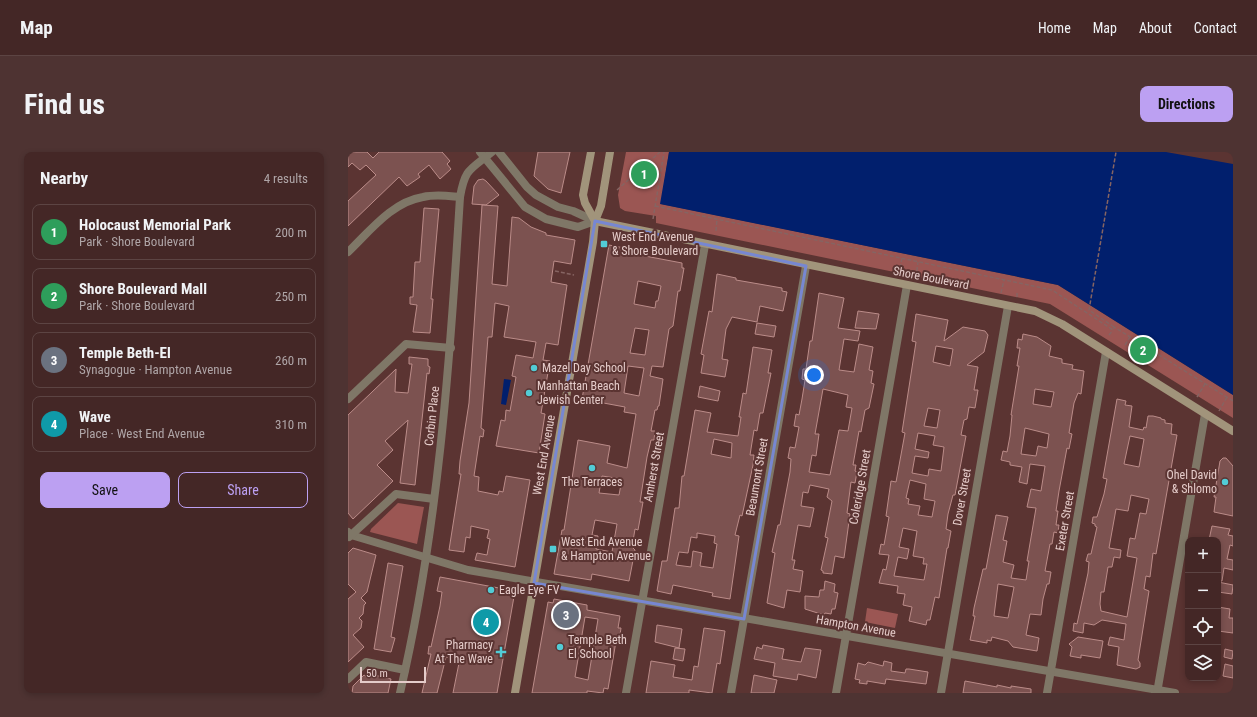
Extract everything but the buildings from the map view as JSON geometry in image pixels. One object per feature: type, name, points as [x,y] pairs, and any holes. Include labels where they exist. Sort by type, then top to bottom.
[{"type":"main road","points":[[591,152],[583,195],[595,221]]},
{"type":"main road","points":[[595,221],[601,206],[610,152]]},
{"type":"main road","name":"Shore Boulevard","points":[[595,221],[806,266],[1034,311],[1048,317],[1233,431]]},
{"type":"main road","name":"West End Avenue","points":[[515,693],[592,250],[595,221]]},
{"type":"street","name":"Corbin Place","points":[[400,693],[426,557],[443,427],[451,348],[460,197],[463,179],[482,155],[492,152]]},
{"type":"street","points":[[499,152],[527,187],[536,195],[558,207],[573,211],[595,221]]},
{"type":"street","points":[[482,155],[525,207],[546,219],[578,227],[595,221]]},
{"type":"street","points":[[348,252],[387,214],[404,203],[435,195],[460,197]]},
{"type":"street","name":"Amherst Street","points":[[626,693],[704,245]]},
{"type":"street","name":"Beaumont Street","points":[[731,693],[806,266]]},
{"type":"street","name":"Coleridge Street","points":[[836,693],[907,285]]},
{"type":"street","name":"Dover Street","points":[[941,693],[1008,306]]},
{"type":"street","points":[[348,399],[406,344],[451,348]]},
{"type":"street","name":"Exeter Street","points":[[1047,693],[1106,352]]},
{"type":"street","points":[[1157,692],[1205,414]]},
{"type":"street","points":[[349,534],[396,494],[434,499]]},
{"type":"street","name":"Hampton Avenue","points":[[349,534],[468,570],[534,583],[846,636],[1157,692],[1175,693]]},
{"type":"street","points":[[348,679],[366,662],[405,670]]},
{"type":"path","points":[[617,190],[660,152]]},
{"type":"path","points":[[653,219],[664,152]]},
{"type":"path","points":[[1116,152],[1089,310],[1233,401]]},
{"type":"path","points":[[655,206],[1052,290],[1113,330]]},
{"type":"path","points":[[716,231],[717,219]]},
{"type":"path","points":[[899,274],[902,258]]},
{"type":"path","points":[[916,277],[918,262]]},
{"type":"path","points":[[554,271],[574,275]]},
{"type":"path","points":[[1001,293],[1004,280]]},
{"type":"path","points":[[1017,297],[1018,292]]},
{"type":"path","points":[[1109,335],[1114,327]]},
{"type":"path","points":[[1125,345],[1130,337]]},
{"type":"path","points":[[1197,397],[1205,384]]},
{"type":"path","points":[[1219,411],[1227,397]]},
{"type":"highlighted area","points":[[595,221],[806,266],[744,619],[534,583]]},
{"type":"shaded area","points":[[626,152],[669,152],[661,204],[1058,285],[1233,395],[1233,418],[1050,304],[656,223],[656,216],[625,211],[620,208],[618,195]]},
{"type":"shaded area","points":[[669,152],[1166,152],[1233,164],[1233,395],[1058,285],[660,204]]},
{"type":"shaded area","points":[[504,379],[511,380],[506,405],[501,404]]},
{"type":"shaded area","points":[[398,503],[424,507],[417,544],[370,532],[371,529]]},
{"type":"shaded area","points":[[867,608],[898,614],[895,628],[865,622]]},
{"type":"place","name":"Holocaust Memorial Park","points":[[644,174]]},
{"type":"place","name":"West End Avenue & Shore Boulevard","points":[[604,244]]},
{"type":"place","name":"Shore Boulevard Mall","points":[[1143,350]]},
{"type":"place","name":"Mazel Day School","points":[[534,368]]},
{"type":"place","name":"Manhattan Beach Jewish Center","points":[[529,393]]},
{"type":"place","name":"The Terraces","points":[[592,468]]},
{"type":"place","name":"Ohel David & Shlomo","points":[[1225,482]]},
{"type":"place","name":"West End Avenue & Hampton Avenue","points":[[553,549]]},
{"type":"place","name":"Eagle Eye FV","points":[[491,590]]},
{"type":"place","name":"Temple Beth-El","points":[[566,615]]},
{"type":"place","name":"Wave","points":[[486,622]]},
{"type":"place","name":"Temple Beth El School","points":[[560,647]]},
{"type":"place","name":"Pharmacy At The Wave","points":[[501,652]]}]
